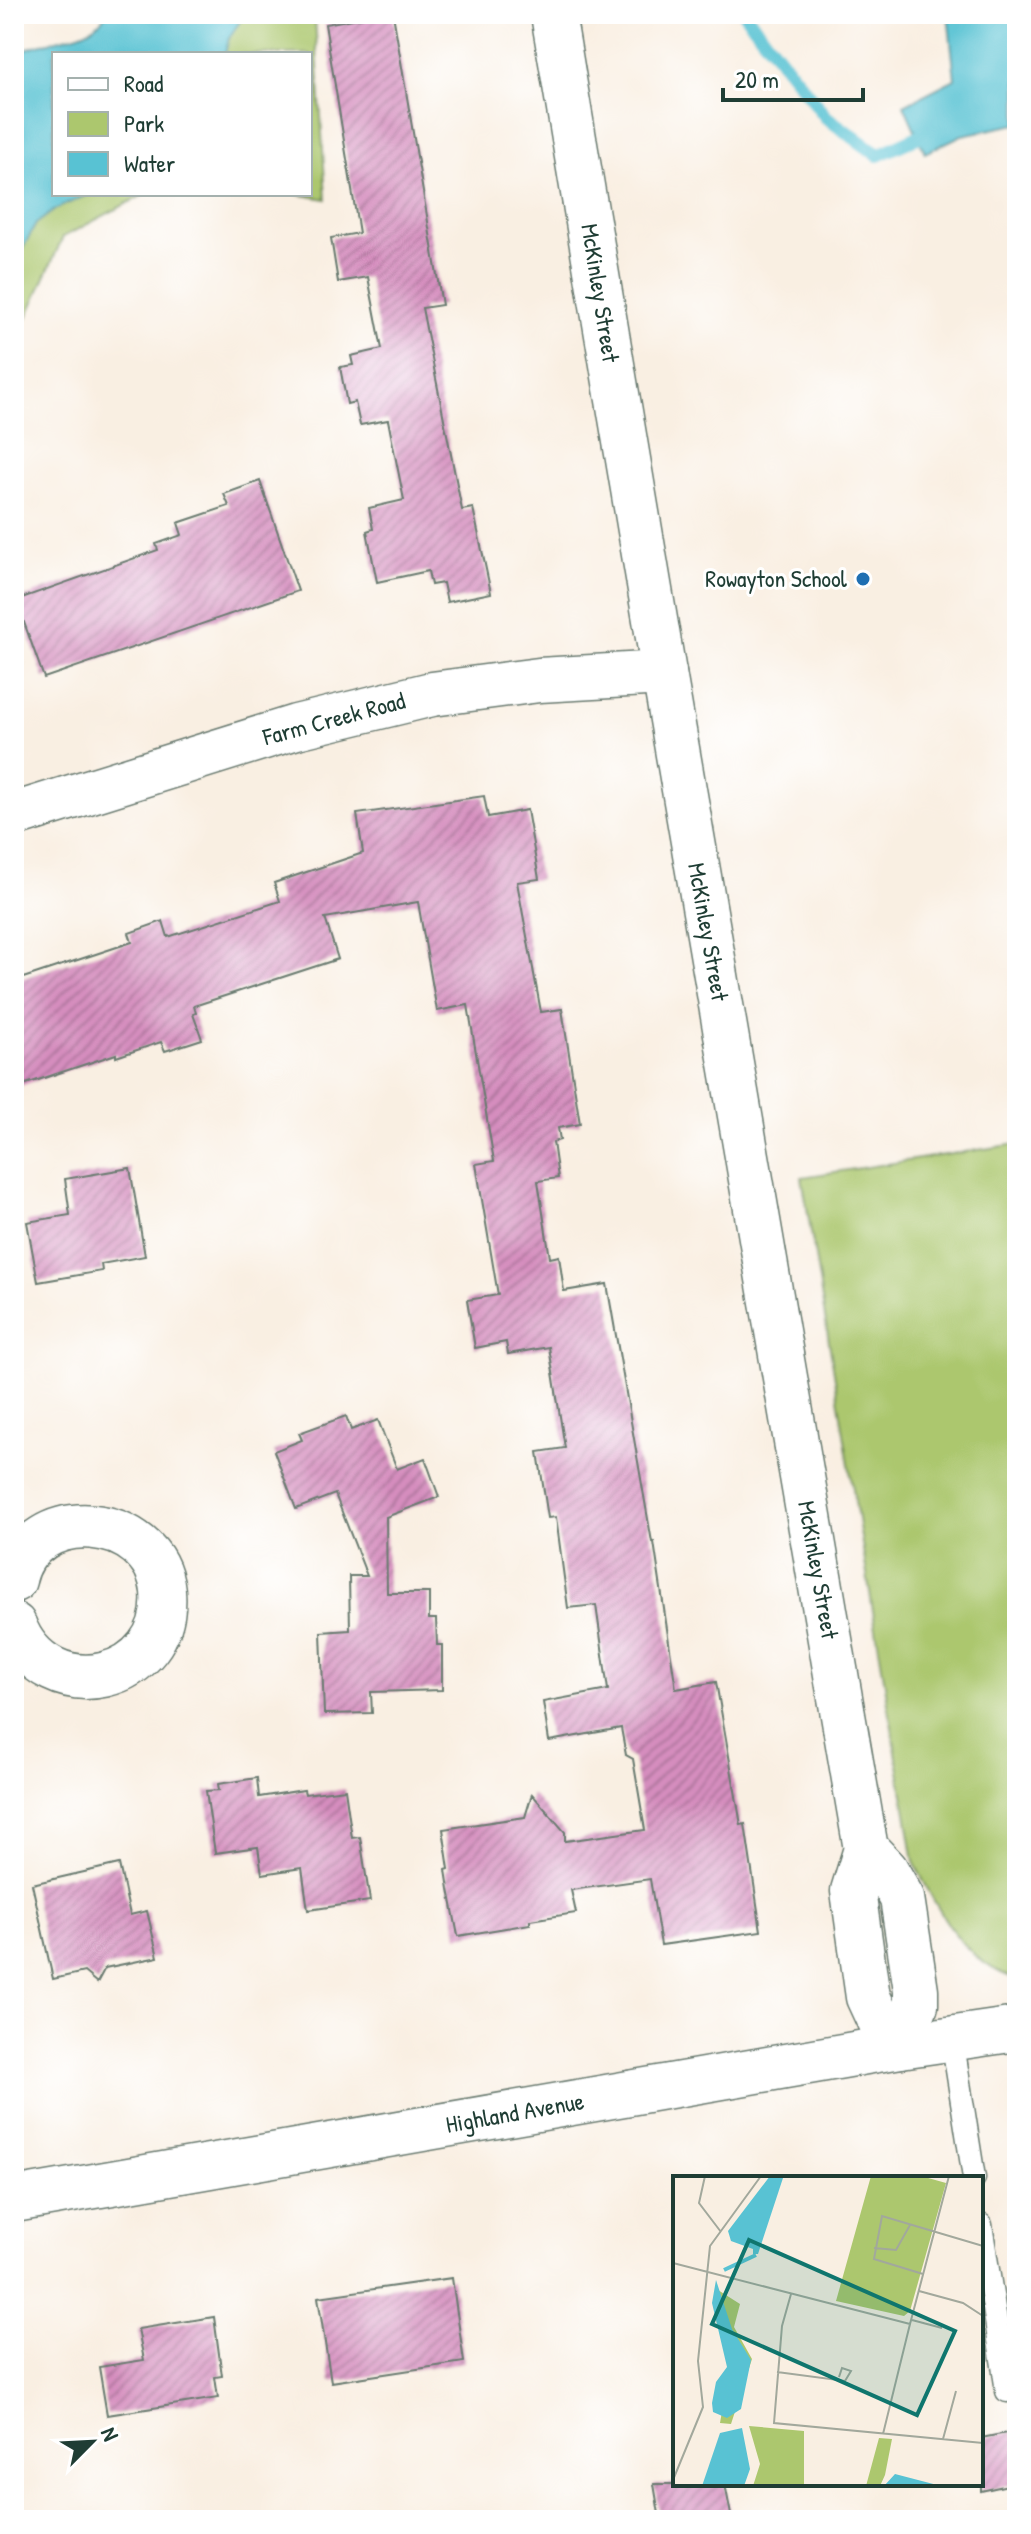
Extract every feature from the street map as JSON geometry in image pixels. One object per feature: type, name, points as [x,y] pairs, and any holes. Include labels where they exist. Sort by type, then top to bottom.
[{"type":"main road","name":"McKinley Street","points":[[553,14],[866,1849],[853,1891],[868,1997],[880,2023],[900,2046]]},
{"type":"main road","name":"Farm Creek Road","points":[[14,815],[296,727],[432,694],[539,680],[664,673]]},
{"type":"main road","points":[[14,1625],[29,1652],[51,1670],[78,1678],[106,1676],[132,1664],[152,1644],[162,1618],[163,1589],[154,1562],[135,1541],[109,1528],[82,1525],[54,1532],[20,1550]]},
{"type":"main road","name":"Highland Avenue","points":[[14,2200],[900,2046],[1017,2029]]},
{"type":"lane","points":[[952,2038],[974,2176]]},
{"type":"lane","points":[[983,2238],[1007,2391]]},
{"type":"green space","points":[[162,14],[316,14],[326,199],[308,196],[312,196],[312,52],[126,52]]},
{"type":"green space","points":[[14,132],[52,191],[52,196],[141,196],[63,237],[14,346]]},
{"type":"green space","points":[[1017,1144],[1017,1979],[998,1972],[967,1948],[942,1915],[914,1862],[802,1177]]},
{"type":"water","points":[[106,14],[245,14],[229,38],[226,52],[52,52],[52,196],[85,196],[56,209],[36,224],[14,265],[14,55],[84,32]]},
{"type":"water","points":[[948,14],[1017,14],[1017,124],[962,135],[925,153],[904,105],[955,79]]},
{"type":"building","points":[[393,14],[442,305],[422,308],[462,510],[473,508],[491,593],[447,602],[443,583],[431,585],[428,571],[377,582],[367,531],[373,529],[369,508],[404,500],[388,420],[360,425],[355,402],[347,404],[340,367],[353,365],[351,356],[382,349],[368,277],[338,282],[331,238],[359,233],[325,24]]},
{"type":"building","points":[[260,481],[298,591],[44,678],[16,600],[158,550],[156,544],[182,535],[178,523],[229,506],[224,494]]},
{"type":"building","points":[[484,796],[488,817],[527,810],[539,879],[517,882],[541,1012],[562,1009],[580,1124],[558,1128],[560,1140],[553,1142],[558,1178],[538,1181],[550,1258],[559,1256],[564,1291],[607,1284],[654,1542],[676,1689],[716,1682],[741,1825],[745,1824],[761,1931],[661,1945],[650,1879],[571,1890],[576,1913],[458,1936],[446,1870],[449,1869],[443,1829],[525,1817],[532,1794],[565,1832],[565,1841],[645,1830],[633,1759],[626,1755],[621,1728],[549,1741],[543,1702],[608,1690],[596,1605],[568,1608],[556,1517],[548,1518],[538,1452],[565,1448],[549,1347],[508,1354],[506,1342],[475,1348],[467,1300],[498,1295],[476,1164],[494,1161],[468,1005],[437,1011],[418,902],[325,918],[338,959],[194,1006],[196,1013],[193,1014],[202,1039],[165,1051],[161,1042],[14,1088],[14,981],[132,942],[129,933],[163,921],[168,937],[280,901],[274,883],[363,853],[357,814]]},
{"type":"building","points":[[130,1168],[145,1256],[101,1264],[102,1271],[38,1282],[27,1222],[70,1215],[65,1179]]},
{"type":"building","points":[[346,1416],[351,1430],[378,1420],[397,1469],[425,1458],[439,1497],[386,1517],[387,1593],[429,1593],[429,1619],[436,1619],[437,1645],[442,1645],[442,1690],[371,1692],[372,1713],[324,1714],[321,1632],[350,1630],[349,1576],[367,1576],[335,1494],[296,1509],[274,1451],[302,1440],[299,1433]]},
{"type":"building","points":[[257,1778],[259,1797],[304,1790],[305,1794],[345,1789],[352,1838],[360,1837],[370,1901],[308,1910],[302,1868],[262,1874],[258,1847],[215,1853],[206,1791],[219,1790],[218,1784]]},
{"type":"building","points":[[119,1864],[130,1915],[147,1911],[158,1957],[105,1968],[97,1983],[84,1972],[53,1979],[32,1884]]},
{"type":"building","points":[[452,2278],[464,2362],[331,2382],[318,2297]]},
{"type":"building","points":[[214,2317],[222,2376],[215,2377],[218,2398],[107,2415],[99,2367],[144,2360],[138,2329]]},
{"type":"building","points":[[1017,2431],[1017,2483],[981,2491],[983,2438]]},
{"type":"building","points":[[654,2484],[725,2486],[732,2520],[660,2520]]},
{"type":"waterway","points":[[745,14],[826,117],[878,155],[933,130]]},
{"type":"place","name":"Rowayton School","points":[[863,579]]}]
